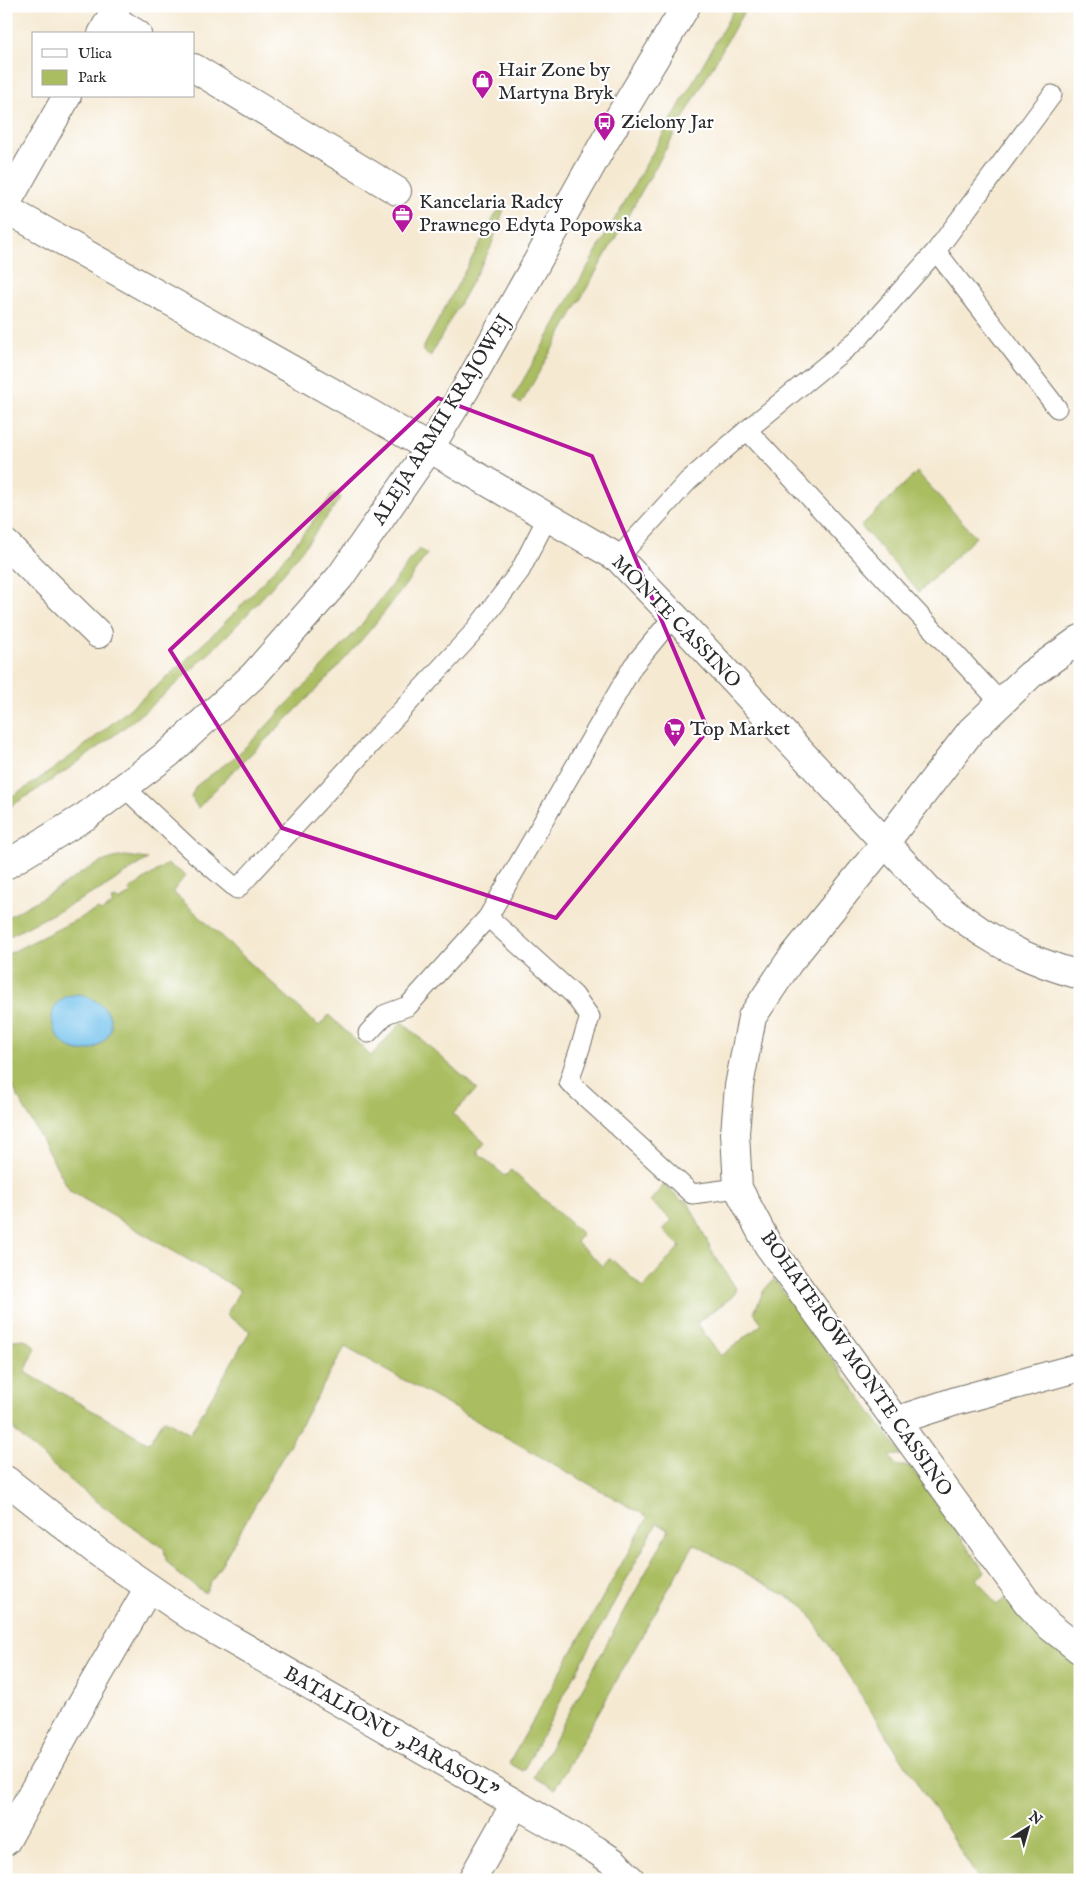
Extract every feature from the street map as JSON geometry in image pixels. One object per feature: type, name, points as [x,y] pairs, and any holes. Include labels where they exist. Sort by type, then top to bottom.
[{"type":"street","name":"ALEJA ARMII KRAJOWEJ","points":[[6,865],[63,831],[169,753],[254,675],[292,634],[340,577],[429,449],[470,381],[605,141],[686,6]]},
{"type":"street","points":[[110,19],[133,32]]},
{"type":"street","points":[[195,69],[397,191]]},
{"type":"street","points":[[6,204],[66,98]]},
{"type":"street","name":"MONTE CASSINO","points":[[6,208],[548,516],[618,558],[930,891],[962,920],[1025,957],[1080,975]]},
{"type":"street","points":[[6,544],[98,634]]},
{"type":"street","name":"BOHATERÓW MONTE CASSINO","points":[[1080,639],[1030,675],[971,731],[885,843],[789,962],[752,1017],[739,1086],[735,1133],[738,1188],[768,1245],[1027,1602],[1048,1625],[1080,1650]]},
{"type":"street","points":[[895,1421],[956,1401],[1080,1367]]},
{"type":"street","name":"BATALIONU „PARASOL”","points":[[6,1480],[61,1525],[148,1588],[237,1645],[596,1850],[615,1863],[631,1880]]},
{"type":"street","points":[[6,1841],[148,1588]]},
{"type":"street","points":[[472,1880],[515,1804]]},
{"type":"lane","points":[[618,558],[688,481],[858,339],[936,251],[1052,95]]},
{"type":"lane","points":[[936,251],[1057,408]]},
{"type":"lane","points":[[747,430],[1001,703]]},
{"type":"lane","points":[[124,787],[191,850],[237,889],[472,634],[520,571],[548,516]]},
{"type":"lane","points":[[368,1033],[386,1014],[408,1006],[488,917],[633,666],[674,616]]},
{"type":"lane","points":[[488,917],[574,995],[590,1017],[569,1082],[692,1194],[738,1188]]},
{"type":"highlighted area","points":[[438,398],[592,456],[708,730],[556,918],[282,828],[170,650]]},
{"type":"green space","points":[[736,6],[747,6],[521,404],[513,398]]},
{"type":"green space","points":[[503,201],[503,212],[490,249],[430,357],[422,350]]},
{"type":"green space","points":[[917,472],[976,537],[919,592],[861,526]]},
{"type":"green space","points":[[333,493],[341,497],[271,588],[232,631],[147,709],[102,745],[6,809],[6,800],[54,769],[99,734],[157,686],[212,635],[288,553]]},
{"type":"green space","points":[[419,549],[427,554],[369,632],[320,686],[198,808],[191,797],[196,786],[236,756],[260,733],[358,629]]},
{"type":"green space","points":[[125,856],[148,859],[101,889],[6,938],[6,918],[91,867],[106,860]]},
{"type":"green space","points":[[167,864],[186,875],[173,891],[175,894],[319,1026],[329,1015],[371,1056],[402,1022],[477,1089],[453,1114],[485,1143],[477,1152],[505,1176],[511,1170],[582,1234],[576,1242],[603,1266],[610,1258],[643,1288],[680,1246],[663,1230],[672,1220],[650,1201],[664,1185],[681,1200],[688,1202],[713,1253],[737,1290],[732,1297],[697,1323],[721,1356],[762,1324],[754,1312],[764,1290],[774,1279],[902,1455],[889,1455],[896,1466],[910,1466],[985,1572],[977,1579],[996,1605],[1005,1599],[1038,1634],[1080,1666],[1080,1880],[979,1880],[804,1606],[694,1544],[555,1789],[534,1777],[669,1530],[657,1523],[523,1771],[509,1763],[648,1517],[345,1347],[205,1593],[176,1572],[166,1560],[164,1548],[122,1520],[81,1489],[6,1422],[6,1341],[24,1339],[33,1345],[35,1350],[25,1372],[149,1443],[164,1419],[190,1434],[250,1331],[226,1315],[240,1290],[70,1191],[6,1075],[6,955],[98,909],[101,912],[113,904],[111,901],[116,898],[119,901],[131,893],[129,890]]},
{"type":"water","points":[[79,994],[97,1002],[104,1008],[109,1014],[111,1022],[107,1037],[99,1045],[86,1051],[73,1049],[63,1042],[55,1032],[52,1019],[54,1008],[63,998]]},
{"type":"place","name":"Hair Zone by Martyna Bryk","points":[[482,100]]},
{"type":"place","name":"Zielony Jar","points":[[605,141]]},
{"type":"place","name":"Kancelaria Radcy Prawnego Edyta Popowska","points":[[403,233]]},
{"type":"place","name":"Top Market","points":[[674,748]]}]
